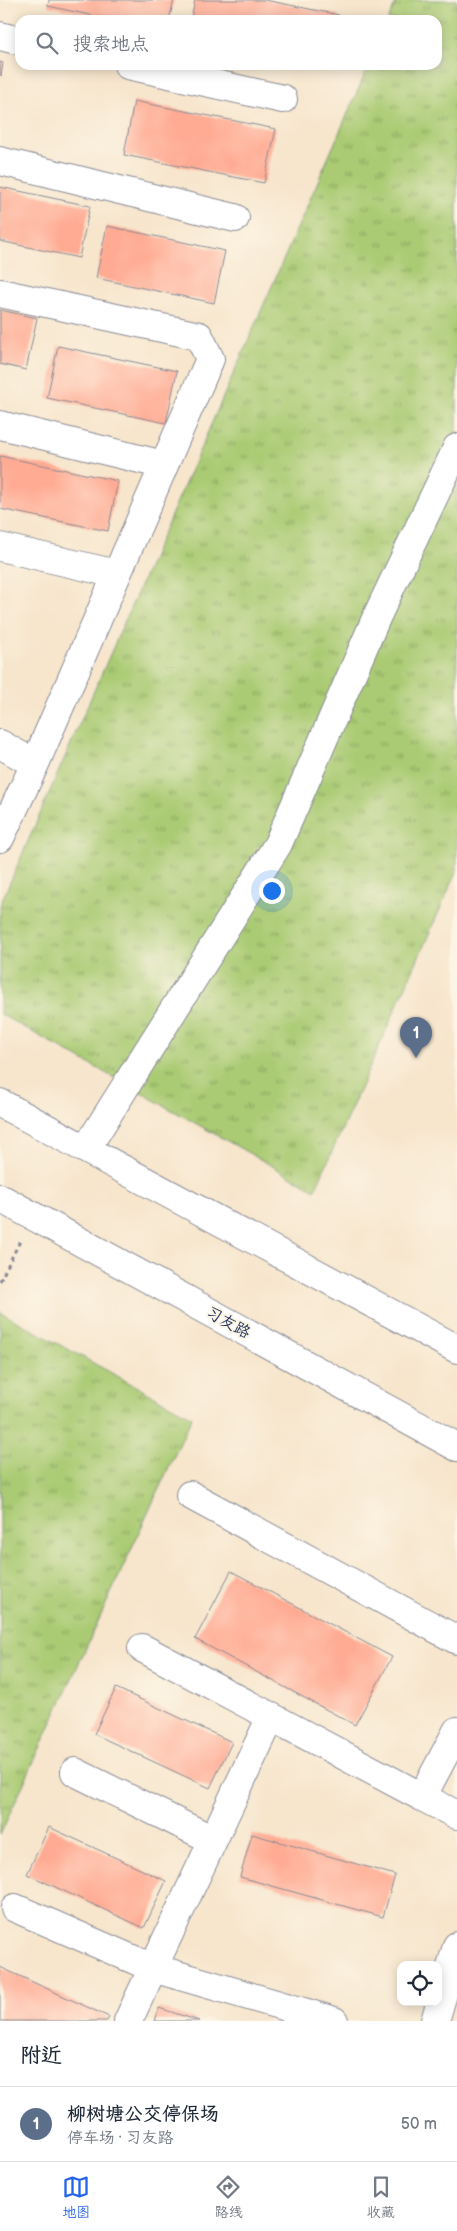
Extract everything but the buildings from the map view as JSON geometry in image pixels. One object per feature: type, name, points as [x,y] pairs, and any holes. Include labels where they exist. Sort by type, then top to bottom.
[{"type":"main road","points":[[0,36],[15,40]]},
{"type":"main road","points":[[150,70],[283,100]]},
{"type":"main road","points":[[0,161],[235,218]]},
{"type":"main road","points":[[0,293],[199,336],[210,359],[35,764],[0,838]]},
{"type":"main road","points":[[0,425],[164,465]]},
{"type":"main road","points":[[86,1149],[278,844],[377,616],[457,448]]},
{"type":"main road","points":[[0,547],[117,574]]},
{"type":"main road","points":[[0,744],[35,764]]},
{"type":"main road","points":[[0,1103],[457,1349]]},
{"type":"main road","name":"习友路","points":[[0,1198],[457,1447]]},
{"type":"main road","points":[[190,1495],[457,1640]]},
{"type":"main road","points":[[142,1648],[457,1815]]},
{"type":"main road","points":[[128,2021],[271,1717]]},
{"type":"main road","points":[[422,1797],[457,1731]]},
{"type":"main road","points":[[75,1772],[213,1840]]},
{"type":"main road","points":[[15,1908],[153,1968],[334,2021]]},
{"type":"main road","points":[[435,2021],[457,1946]]},
{"type":"path","points":[[0,1281],[32,1216]]},
{"type":"green space","points":[[397,0],[457,0],[457,871],[315,1190],[0,1014],[0,905],[367,70],[442,70],[442,15],[390,15]]},
{"type":"green space","points":[[0,1312],[192,1417],[0,1835]]},
{"type":"place","name":"柳树塘公交停保场","points":[[416,1058]]}]
